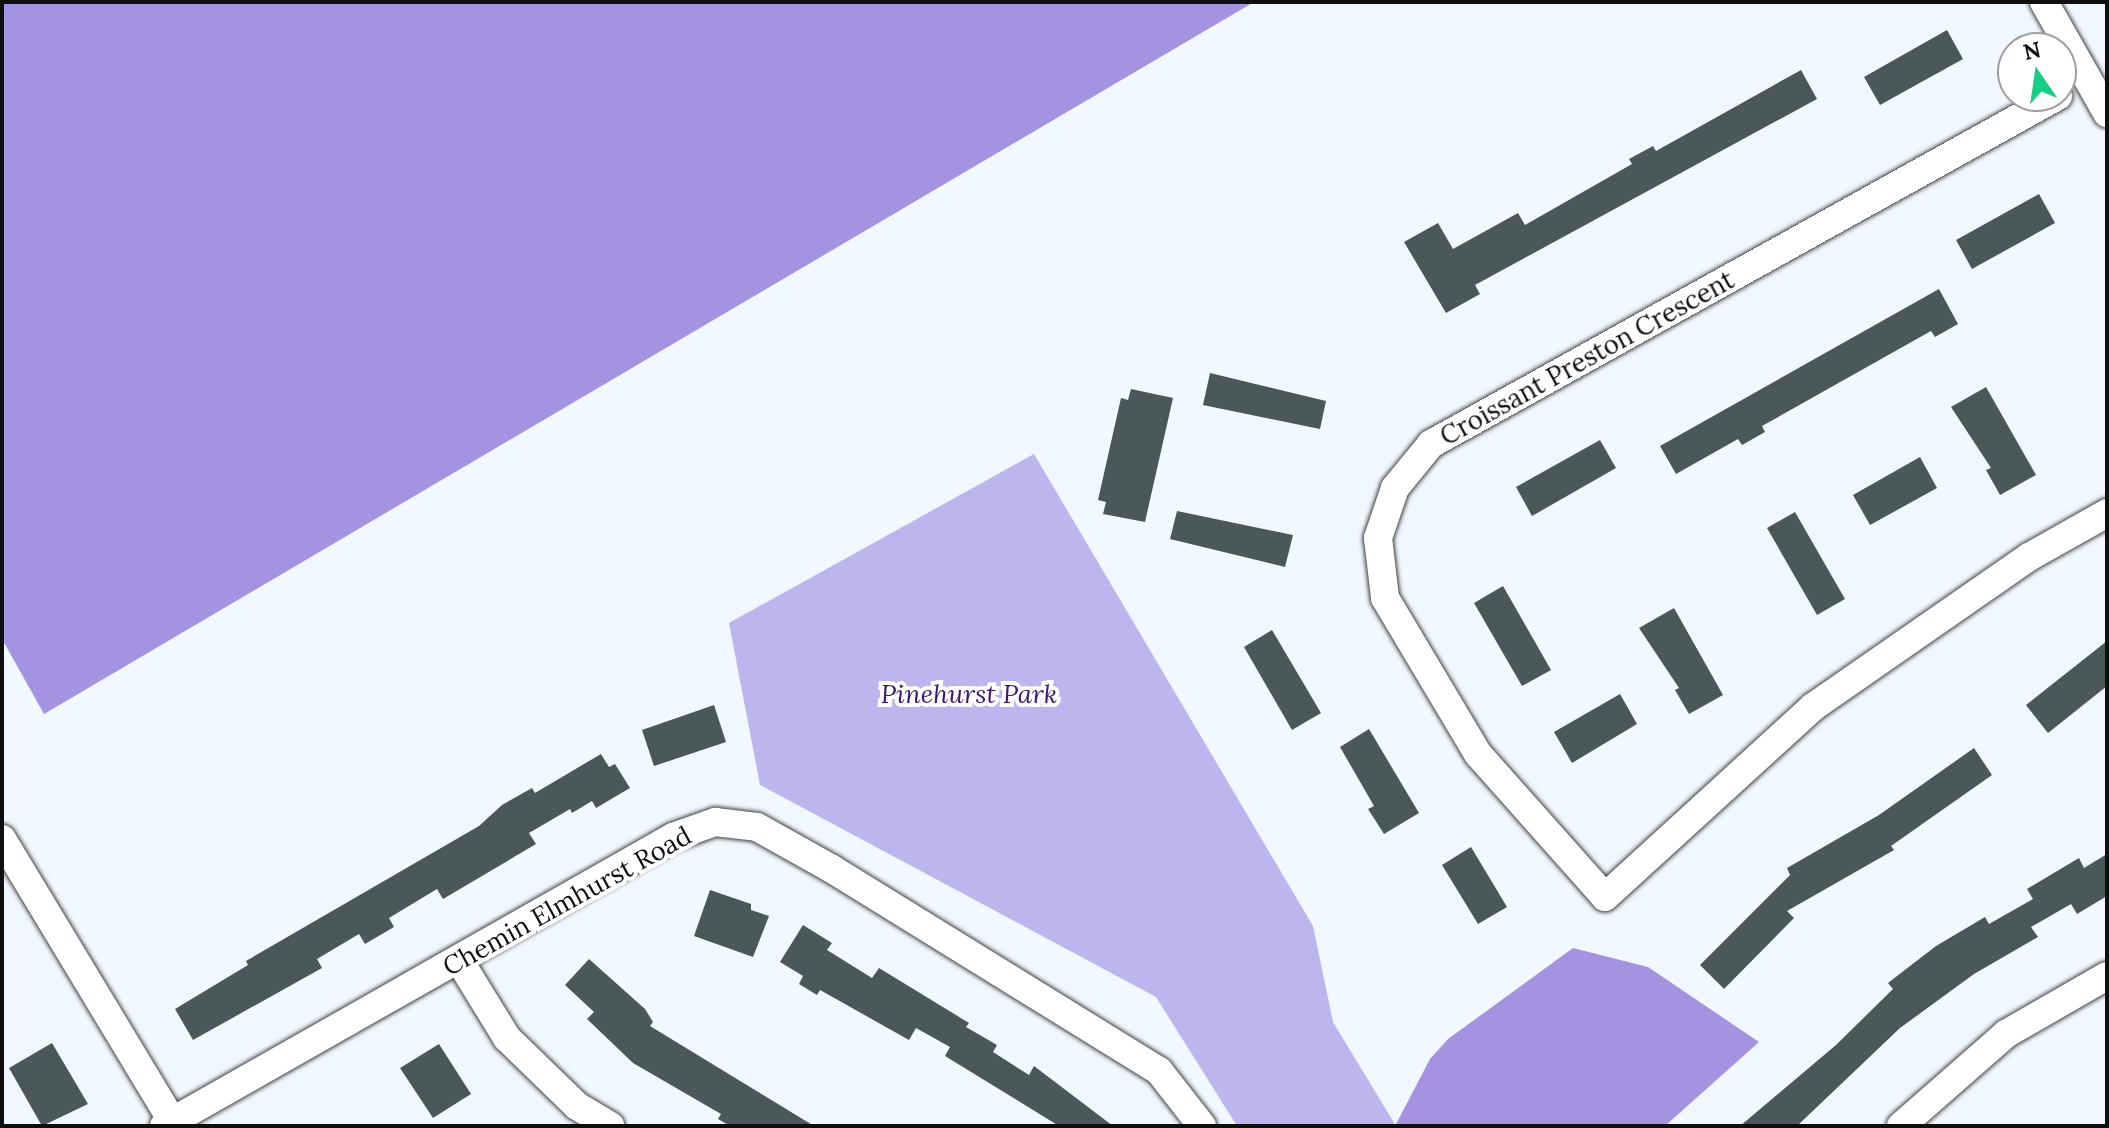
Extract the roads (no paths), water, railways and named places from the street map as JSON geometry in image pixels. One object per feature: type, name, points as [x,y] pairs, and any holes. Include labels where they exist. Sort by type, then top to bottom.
[{"type":"street","points":[[2044,2],[2107,113]]},
{"type":"street","name":"Croissant Preston Crescent","points":[[2077,85],[2088,79]]},
{"type":"street","name":"Croissant Preston Crescent","points":[[2029,112],[1431,444],[1395,488],[1378,538],[1385,598],[1478,754],[1605,897],[1813,707],[2029,557],[2107,513]]},
{"type":"street","name":"Chemin Elmhurst Road","points":[[170,1124],[673,837],[715,822],[757,827],[1159,1071],[1202,1126]]},
{"type":"street","points":[[2,839],[170,1124]]},
{"type":"street","points":[[459,960],[507,1038],[577,1106],[610,1126]]},
{"type":"street","points":[[1901,1126],[2006,1034],[2107,976]]},
{"type":"park label","name":"Pinehurst Park","points":[[969,694]]}]
